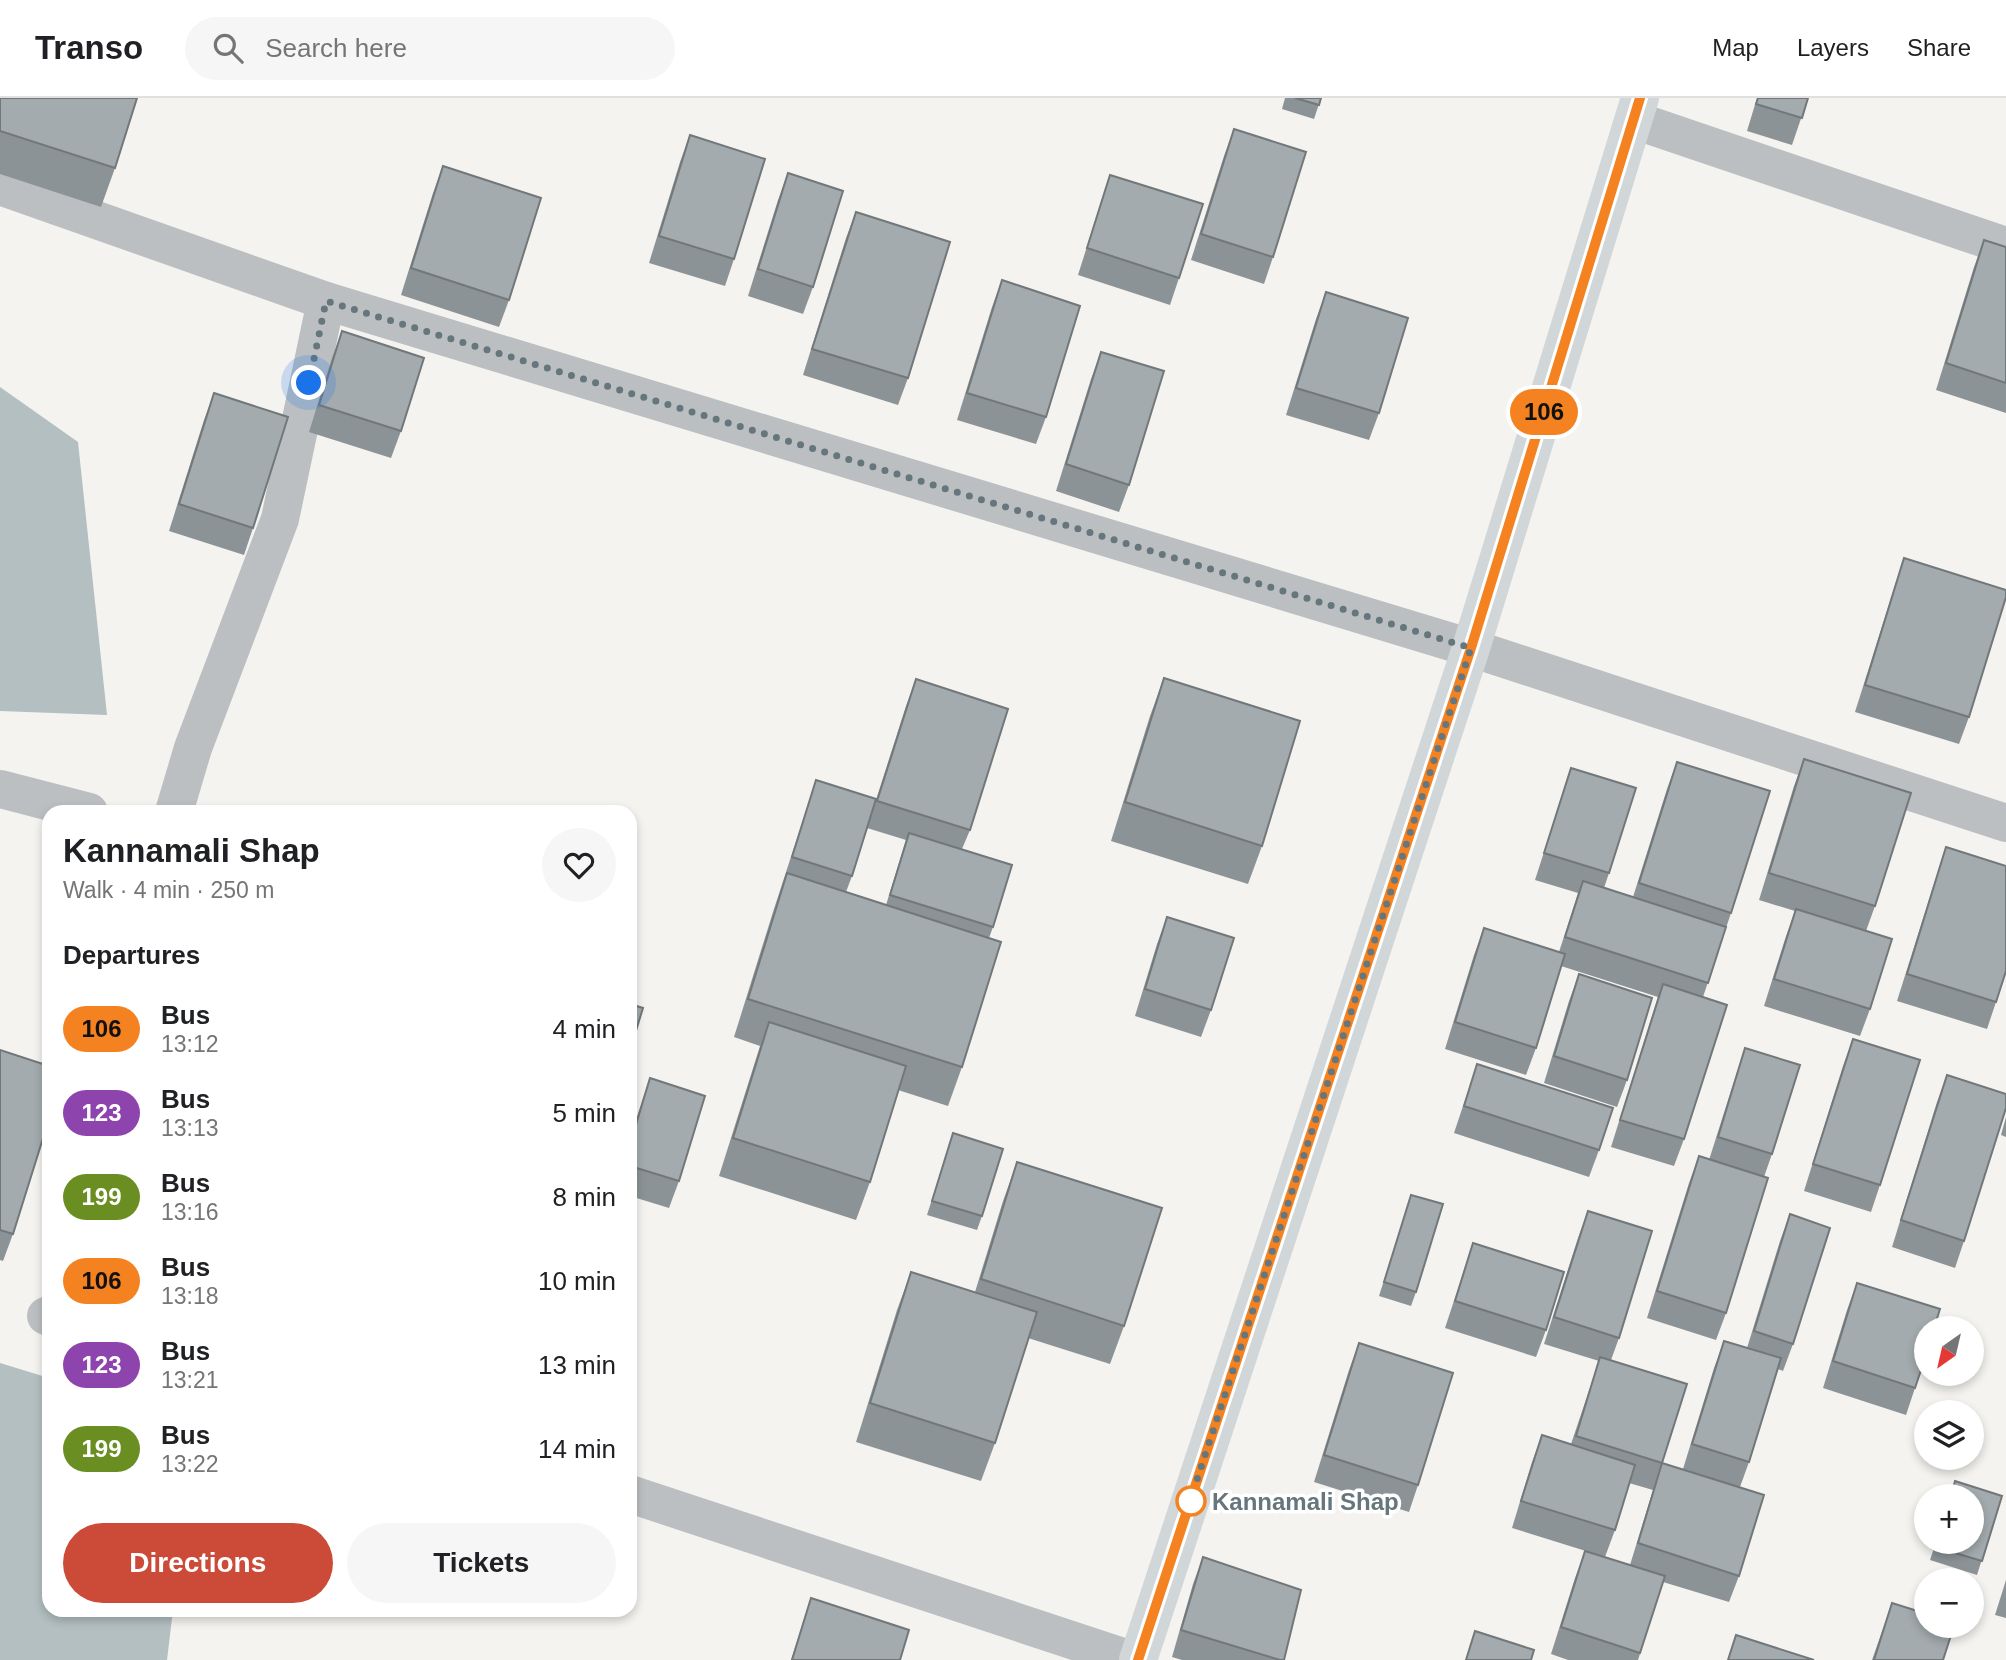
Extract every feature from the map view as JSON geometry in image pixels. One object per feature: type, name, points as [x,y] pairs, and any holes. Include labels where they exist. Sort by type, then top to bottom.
[{"type":"main road","points":[[1138,1660],[1471,648],[1637,109]]},
{"type":"street","points":[[1637,109],[2006,246]]},
{"type":"street","points":[[0,186],[326,301],[1471,648],[2006,823]]},
{"type":"street","points":[[176,805],[193,748],[280,519],[326,301]]},
{"type":"street","points":[[0,789],[62,805]]},
{"type":"street","points":[[637,1496],[1132,1660]]},
{"type":"shaded area","points":[[0,387],[78,442],[107,715],[0,711]]},
{"type":"shaded area","points":[[0,1363],[42,1376],[42,1617],[172,1617],[167,1660],[0,1660]]},
{"type":"building","points":[[0,98],[137,98],[115,168],[0,131]]},
{"type":"building","points":[[1295,98],[1321,98],[1319,105]]},
{"type":"building","points":[[1758,98],[1808,98],[1802,118],[1756,104]]},
{"type":"building","points":[[1234,129],[1306,152],[1273,257],[1201,234]]},
{"type":"building","points":[[690,135],[765,159],[734,259],[659,236]]},
{"type":"building","points":[[443,166],[541,198],[509,300],[411,268]]},
{"type":"building","points":[[788,173],[843,191],[813,287],[758,269]]},
{"type":"building","points":[[1110,175],[1203,204],[1179,278],[1087,248]]},
{"type":"building","points":[[856,212],[950,242],[908,378],[812,349]]},
{"type":"building","points":[[1984,240],[2006,247],[2006,383],[1946,363]]},
{"type":"building","points":[[1002,280],[1080,306],[1046,417],[967,393]]},
{"type":"building","points":[[1326,292],[1408,318],[1379,413],[1296,388]]},
{"type":"building","points":[[342,331],[424,358],[401,431],[319,405]]},
{"type":"building","points":[[1101,352],[1164,371],[1129,485],[1066,464]]},
{"type":"building","points":[[214,393],[288,417],[253,528],[179,504]]},
{"type":"building","points":[[1904,558],[2006,590],[1969,717],[1865,685]]},
{"type":"building","points":[[1164,678],[1300,721],[1262,846],[1125,802]]},
{"type":"building","points":[[916,679],[1008,709],[970,830],[877,801]]},
{"type":"building","points":[[1804,759],[1911,793],[1875,906],[1769,873]]},
{"type":"building","points":[[1677,762],[1770,791],[1731,913],[1639,883]]},
{"type":"building","points":[[1571,768],[1636,788],[1609,873],[1544,853]]},
{"type":"building","points":[[816,780],[876,799],[852,876],[792,857]]},
{"type":"building","points":[[909,833],[1012,865],[993,927],[890,895]]},
{"type":"building","points":[[1946,847],[2006,866],[2006,971],[1996,1002],[1907,974]]},
{"type":"building","points":[[787,873],[1001,942],[962,1067],[748,999]]},
{"type":"building","points":[[1583,881],[1726,927],[1708,983],[1565,937]]},
{"type":"building","points":[[1796,909],[1892,939],[1870,1009],[1774,979]]},
{"type":"building","points":[[1167,917],[1234,938],[1211,1010],[1145,989]]},
{"type":"building","points":[[1484,928],[1565,954],[1536,1048],[1455,1022]]},
{"type":"building","points":[[1579,974],[1652,998],[1627,1080],[1554,1056]]},
{"type":"building","points":[[1663,984],[1727,1005],[1684,1139],[1620,1120]]},
{"type":"building","points":[[637,1006],[643,1008],[637,1027]]},
{"type":"building","points":[[769,1022],[906,1066],[870,1182],[733,1138]]},
{"type":"building","points":[[1853,1039],[1920,1060],[1880,1185],[1813,1164]]},
{"type":"building","points":[[1745,1048],[1800,1065],[1772,1154],[1718,1137]]},
{"type":"building","points":[[0,1050],[42,1064],[42,1141],[13,1234],[0,1230]]},
{"type":"building","points":[[1477,1064],[1613,1108],[1599,1150],[1464,1106]]},
{"type":"building","points":[[1947,1075],[2006,1094],[2006,1108],[1964,1241],[1901,1220]]},
{"type":"building","points":[[650,1078],[705,1096],[679,1181],[637,1168],[637,1121]]},
{"type":"building","points":[[953,1133],[1003,1149],[982,1216],[932,1201]]},
{"type":"building","points":[[1699,1156],[1768,1178],[1726,1313],[1657,1291]]},
{"type":"building","points":[[1017,1162],[1162,1208],[1124,1326],[981,1279]]},
{"type":"building","points":[[1411,1195],[1443,1204],[1416,1292],[1384,1282]]},
{"type":"building","points":[[1588,1211],[1652,1231],[1619,1338],[1554,1317]]},
{"type":"building","points":[[1790,1214],[1830,1228],[1793,1344],[1754,1331]]},
{"type":"building","points":[[1473,1243],[1564,1272],[1546,1330],[1455,1301]]},
{"type":"building","points":[[911,1272],[1037,1312],[995,1443],[870,1403]]},
{"type":"building","points":[[1857,1283],[1940,1309],[1938,1316],[1914,1316],[1915,1388],[1833,1361]]},
{"type":"building","points":[[1724,1341],[1781,1358],[1749,1462],[1692,1444]]},
{"type":"building","points":[[1359,1343],[1453,1373],[1418,1485],[1324,1455]]},
{"type":"building","points":[[1600,1357],[1687,1384],[1662,1463],[1576,1436]]},
{"type":"building","points":[[1542,1435],[1635,1465],[1615,1530],[1521,1501]]},
{"type":"building","points":[[1662,1463],[1764,1495],[1739,1576],[1638,1543]]},
{"type":"building","points":[[1984,1490],[2002,1496],[1982,1561],[1958,1554],[1984,1554]]},
{"type":"building","points":[[1585,1551],[1665,1576],[1640,1653],[1561,1627]]},
{"type":"building","points":[[1203,1557],[1301,1590],[1284,1660],[1181,1630]]},
{"type":"building","points":[[811,1598],[909,1630],[900,1660],[792,1660]]},
{"type":"building","points":[[1892,1603],[1914,1610],[1914,1638],[1950,1638],[1943,1660],[1874,1660]]},
{"type":"building","points":[[1475,1631],[1534,1650],[1531,1660],[1466,1660]]},
{"type":"building","points":[[1736,1635],[1814,1660],[1728,1660]]},
{"type":"bus line","name":"106","points":[[1138,1660],[1471,648],[1640,98]]},
{"type":"place","name":"Kannamali Shap","points":[[1191,1501]]},
{"type":"route","points":[[309,383],[326,301],[1471,648],[1189,1504],[1191,1501]]}]
